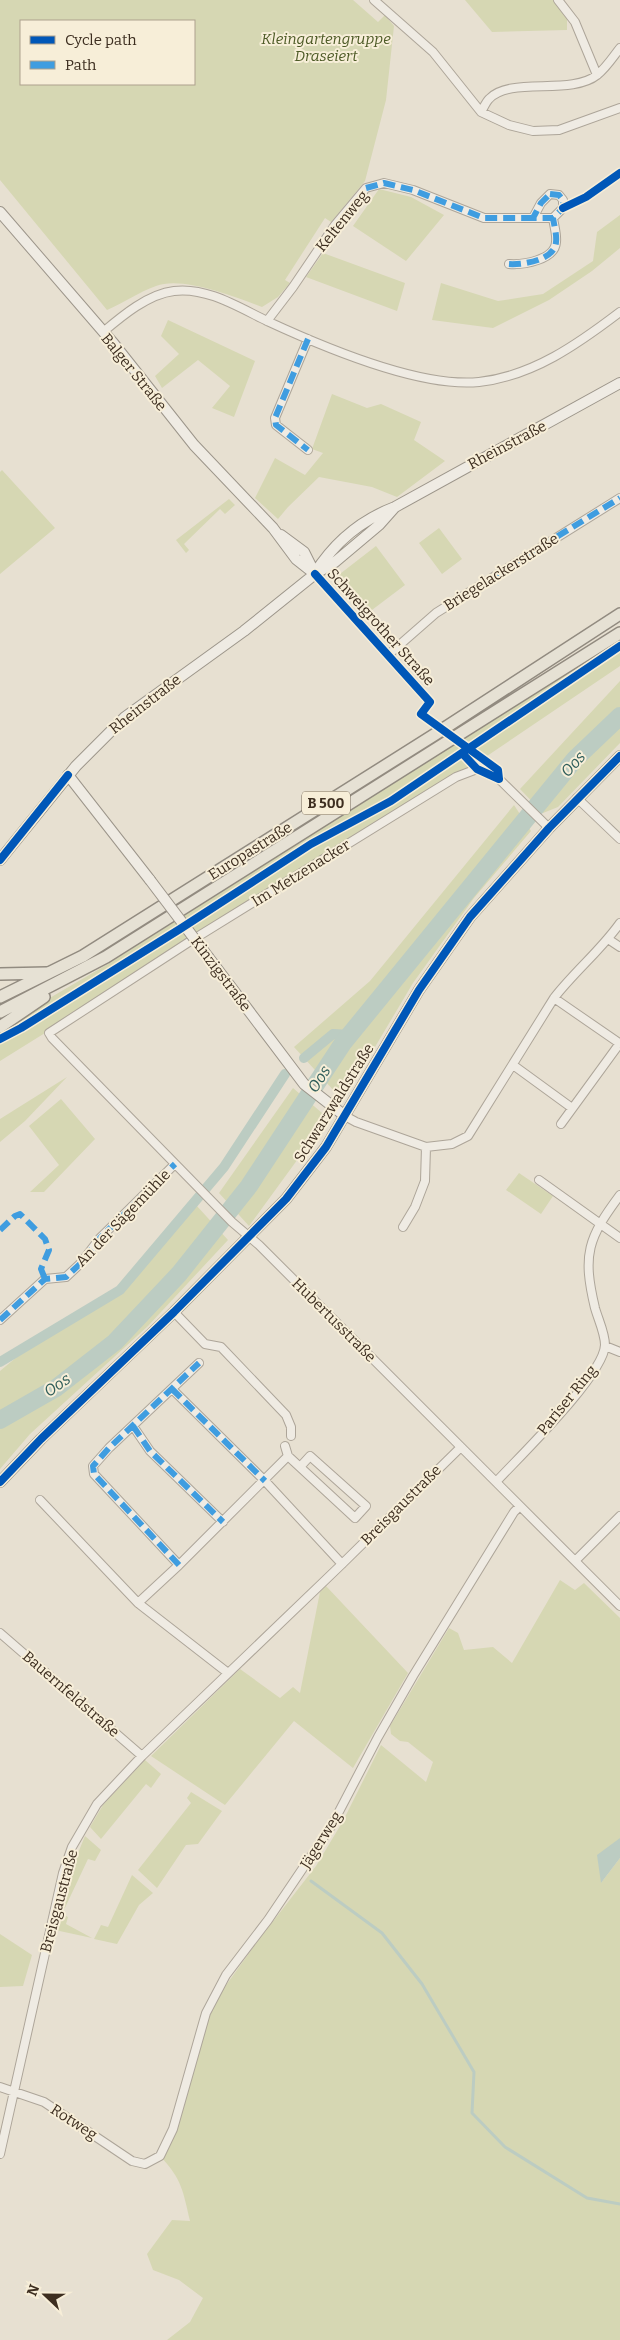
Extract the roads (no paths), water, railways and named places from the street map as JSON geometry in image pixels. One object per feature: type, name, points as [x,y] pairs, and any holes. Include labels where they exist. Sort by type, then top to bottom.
[{"type":"main road","name":"Europastraße","points":[[0,997],[54,972],[83,956],[425,740],[620,614]]},
{"type":"main road","name":"Europastraße","points":[[0,1012],[106,957],[620,633]]},
{"type":"main road","points":[[0,1027],[106,957]]},
{"type":"main road","points":[[0,974],[54,972]]},
{"type":"street","points":[[374,0],[433,52],[481,112],[509,125],[533,131],[559,130],[620,108]]},
{"type":"street","points":[[558,0],[575,22],[596,76]]},
{"type":"street","points":[[481,112],[490,98],[501,92],[514,88],[548,87],[580,82],[596,76],[620,48]]},
{"type":"street","name":"Keltenweg","points":[[267,321],[293,287],[335,224],[366,188],[384,183],[413,190],[484,218],[553,218]]},
{"type":"street","points":[[509,264],[517,265],[546,257],[552,252],[556,243],[553,218],[563,208],[563,200],[559,195],[550,194],[541,203],[533,218]]},
{"type":"street","name":"Balger Straße","points":[[0,212],[103,332],[194,446],[273,528],[296,559],[315,574]]},
{"type":"street","points":[[103,332],[126,313],[173,291],[192,291],[228,301],[308,339],[417,376],[448,382],[478,382],[525,371],[564,352],[620,312]]},
{"type":"street","points":[[308,339],[275,418],[276,426],[308,450]]},
{"type":"street","name":"Rheinstraße","points":[[0,860],[68,775],[97,744],[144,702],[244,631],[315,574],[327,553],[368,519],[395,507],[620,383]]},
{"type":"street","name":"Briegelackerstraße","points":[[388,655],[436,613],[620,498]]},
{"type":"street","name":"Schweigrother Straße","points":[[315,574],[426,698]]},
{"type":"street","name":"Schwarzwaldstraße","points":[[0,1482],[41,1439],[174,1312],[303,1179],[326,1147],[402,1018],[445,952],[476,911],[548,828],[620,756]]},
{"type":"street","name":"Im Metzenacker","points":[[49,1033],[189,942],[456,777],[477,769],[499,780],[548,828]]},
{"type":"street","name":"Kinzigstraße","points":[[68,775],[304,1084],[345,1116]]},
{"type":"street","points":[[576,798],[620,839]]},
{"type":"street","points":[[345,1116],[356,1122],[426,1147],[452,1144],[468,1136],[554,998],[571,976],[608,940],[620,923]]},
{"type":"street","points":[[608,940],[620,947]]},
{"type":"street","points":[[554,998],[620,1043],[561,1124]]},
{"type":"street","name":"Hubertusstraße","points":[[49,1033],[218,1208],[249,1236],[620,1606]]},
{"type":"street","points":[[513,1065],[572,1108]]},
{"type":"street","points":[[403,1227],[415,1207],[425,1181],[426,1147]]},
{"type":"street","name":"An der Sägemühle","points":[[0,1320],[45,1279],[66,1277],[81,1263],[100,1238],[175,1164]]},
{"type":"street","points":[[539,1180],[620,1238]]},
{"type":"street","points":[[620,1195],[599,1223],[590,1243],[588,1267],[605,1346],[620,1352]]},
{"type":"street","points":[[174,1312],[205,1344],[221,1347],[286,1415],[291,1427],[291,1436]]},
{"type":"street","name":"Pariser Ring","points":[[496,1482],[561,1412],[591,1375],[605,1346]]},
{"type":"street","points":[[180,1564],[94,1474],[93,1466],[109,1448],[199,1364]]},
{"type":"street","points":[[172,1389],[265,1481],[342,1564]]},
{"type":"street","points":[[133,1426],[150,1451],[223,1522]]},
{"type":"street","name":"Breisgaustraße","points":[[284,1446],[288,1456],[355,1518],[366,1506],[310,1456],[300,1467]]},
{"type":"street","name":"Breisgaustraße","points":[[0,2154],[2,2132],[55,1902],[72,1847],[97,1804],[142,1756],[461,1447]]},
{"type":"street","points":[[138,1603],[265,1481],[288,1456]]},
{"type":"street","points":[[40,1500],[138,1603],[228,1672]]},
{"type":"street","name":"Jägerweg","points":[[132,2161],[146,2164],[160,2156],[173,2129],[206,2013],[222,1982],[268,1920],[332,1825],[378,1737],[448,1618],[514,1512],[520,1506]]},
{"type":"street","points":[[576,1561],[620,1516]]},
{"type":"street","name":"Bauernfeldstraße","points":[[0,1633],[142,1756]]},
{"type":"street","name":"Rotweg","points":[[0,2087],[44,2102],[65,2114],[132,2161]]},
{"type":"waterway","name":"Oos","points":[[0,1420],[56,1388],[115,1342],[179,1274],[249,1186],[343,1043],[575,759],[620,716]]},
{"type":"waterway","points":[[304,1058],[333,1034],[350,1035]]},
{"type":"waterway","points":[[0,1362],[120,1290],[224,1167],[285,1074]]},
{"type":"waterway","points":[[311,1881],[382,1933],[422,1984],[474,2072],[472,2113],[505,2147],[587,2198],[620,2204]]},
{"type":"park label","name":"Kleingartengruppe Draseiert","points":[[326,48]]}]
